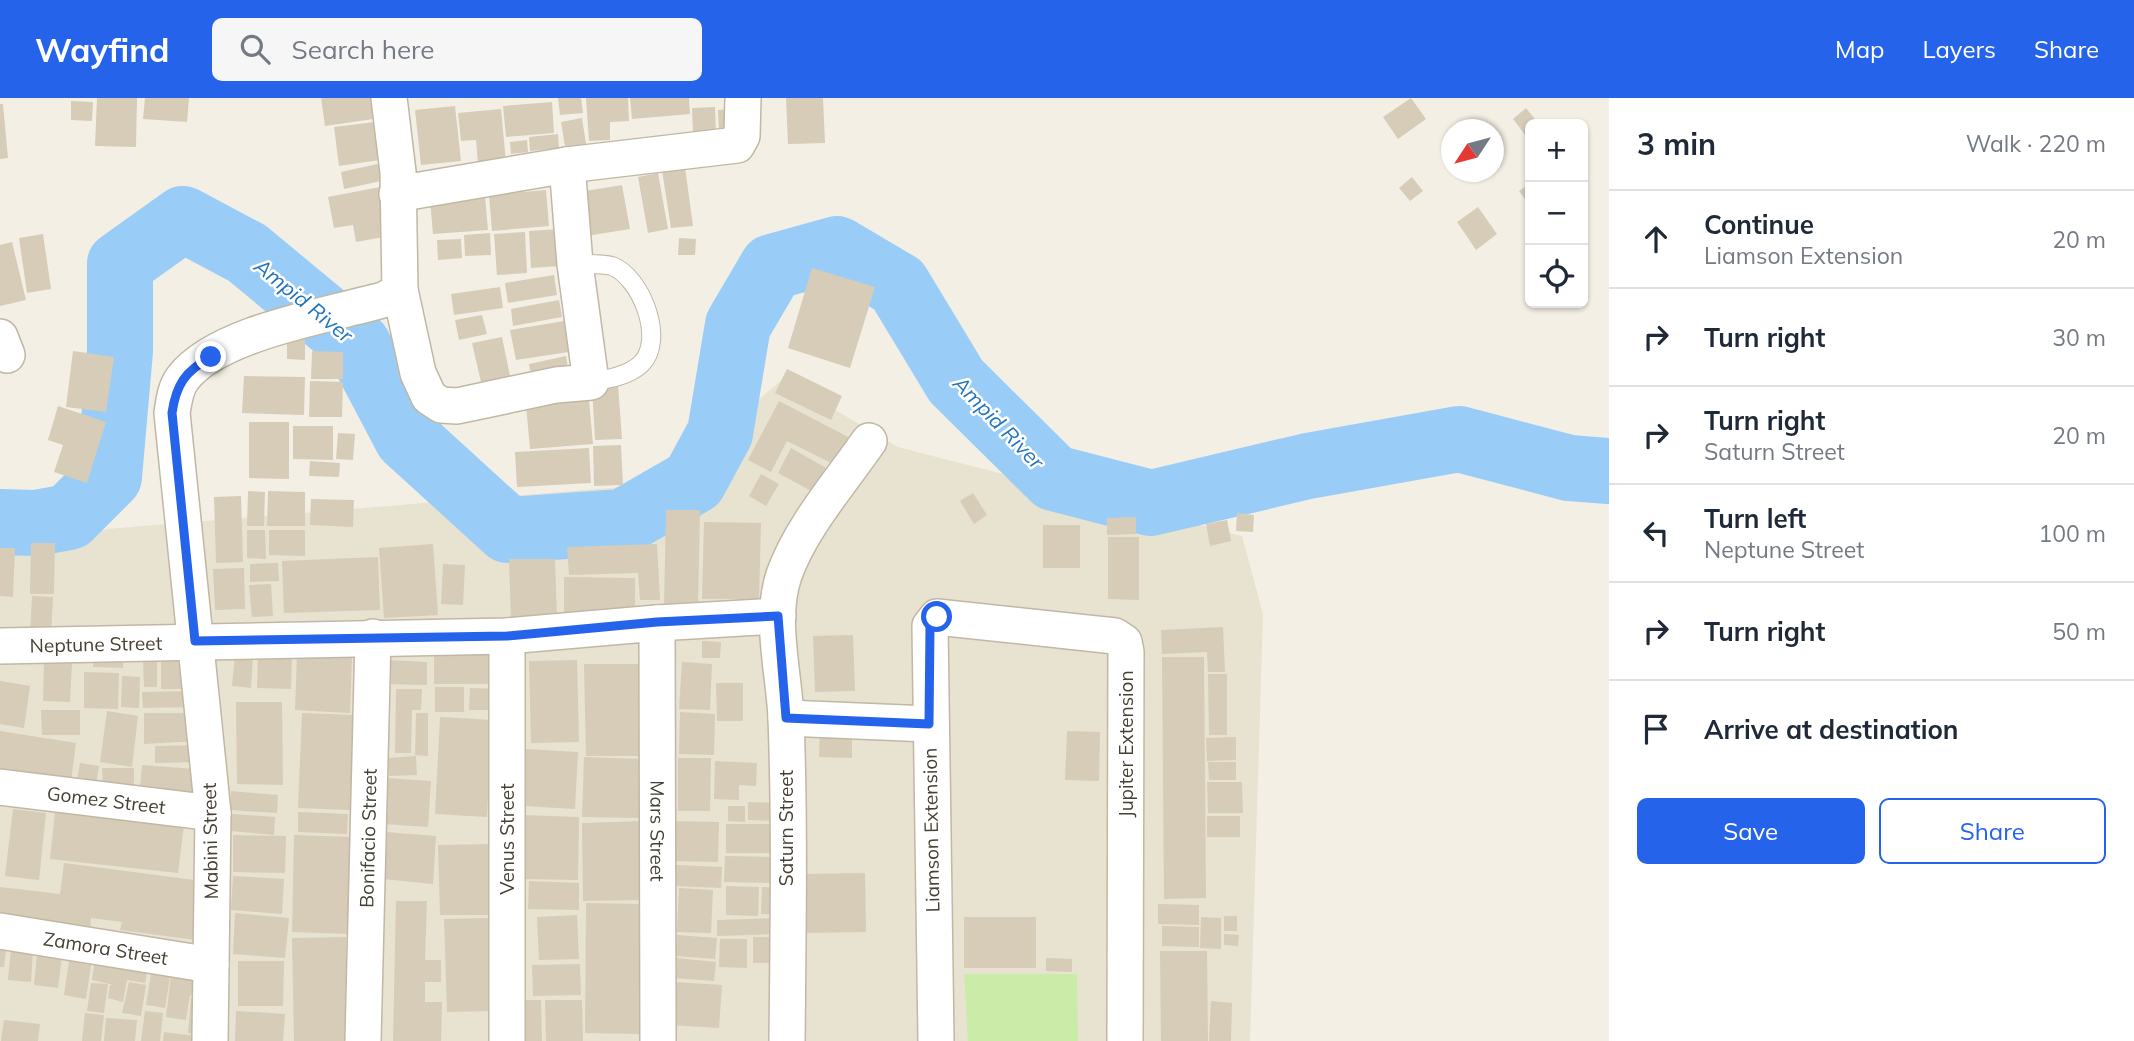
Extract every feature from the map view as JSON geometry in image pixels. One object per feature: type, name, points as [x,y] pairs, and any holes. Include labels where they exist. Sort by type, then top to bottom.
[{"type":"street","points":[[389,98],[398,172],[400,290],[418,373],[429,397],[441,405],[457,406],[556,385],[591,382],[575,264],[567,165]]},
{"type":"street","points":[[397,194],[567,165],[737,145],[742,136],[743,98]]},
{"type":"street","name":"Mabini Street","points":[[210,1041],[213,813],[172,413],[175,395],[181,380],[194,366],[264,330],[386,299],[400,290]]},
{"type":"street","name":"Saturn Street","points":[[787,1041],[786,718],[778,616],[784,577],[796,547],[869,441]]},
{"type":"street","name":"Neptune Street","points":[[0,646],[507,636],[657,622],[778,616]]},
{"type":"street","name":"Jupiter Extension","points":[[933,619],[937,617],[1115,636],[1124,642],[1125,1041]]},
{"type":"street","name":"Liamson Extension","points":[[933,619],[930,626],[929,724],[936,1041]]},
{"type":"street","name":"Mars Street","points":[[657,622],[658,1041]]},
{"type":"street","name":"Venus Street","points":[[507,636],[507,1041]]},
{"type":"street","name":"Bonifacio Street","points":[[363,1041],[373,637]]},
{"type":"street","points":[[786,718],[929,724]]},
{"type":"street","name":"Gomez Street","points":[[0,787],[213,813]]},
{"type":"street","name":"Zamora Street","points":[[0,931],[211,965]]},
{"type":"lane","points":[[575,264],[613,267],[630,280],[647,311],[651,343],[642,363],[620,377],[591,382]]},
{"type":"shaded area","points":[[783,379],[898,447],[1242,536],[1263,614],[1250,1041],[0,1041],[0,549],[30,556],[107,529],[658,484]]},
{"type":"green space","points":[[964,974],[1077,974],[1078,1041],[968,1041]]},
{"type":"building","points":[[97,98],[137,98],[136,147],[95,146]]},
{"type":"building","points":[[145,98],[189,98],[187,122],[143,119]]},
{"type":"building","points":[[321,98],[384,98],[387,117],[325,126]]},
{"type":"building","points":[[558,98],[581,98],[583,113],[560,115]]},
{"type":"building","points":[[586,98],[628,98],[629,121],[610,122],[610,140],[589,141]]},
{"type":"building","points":[[630,98],[689,98],[690,114],[632,119]]},
{"type":"building","points":[[786,98],[823,98],[825,143],[788,144]]},
{"type":"building","points":[[1411,98],[1426,119],[1398,139],[1383,117]]},
{"type":"building","points":[[71,101],[93,102],[92,121],[71,120]]},
{"type":"building","points":[[552,102],[554,133],[506,137],[503,106]]},
{"type":"building","points":[[0,104],[3,104],[8,158],[0,159]]},
{"type":"building","points":[[455,106],[461,161],[421,165],[415,110]]},
{"type":"building","points":[[715,107],[716,134],[693,134],[692,108]]},
{"type":"building","points":[[1526,108],[1535,119],[1525,119],[1525,135],[1513,119]]},
{"type":"building","points":[[501,109],[506,162],[478,165],[476,140],[461,141],[458,113]]},
{"type":"building","points":[[733,109],[734,133],[719,133],[718,110]]},
{"type":"building","points":[[582,118],[586,144],[565,147],[561,122]]},
{"type":"building","points":[[375,122],[380,160],[339,166],[334,127]]},
{"type":"building","points":[[558,134],[559,148],[530,151],[529,137]]},
{"type":"building","points":[[527,140],[528,152],[511,154],[510,142]]},
{"type":"building","points":[[684,160],[693,226],[671,228],[661,164]]},
{"type":"building","points":[[391,161],[395,178],[344,189],[341,172]]},
{"type":"building","points":[[658,173],[668,229],[648,233],[638,177]]},
{"type":"building","points":[[1412,177],[1423,191],[1410,201],[1399,188]]},
{"type":"building","points":[[622,185],[630,229],[586,236],[579,192]]},
{"type":"building","points":[[385,186],[395,235],[356,242],[353,225],[334,228],[328,197]]},
{"type":"building","points":[[1525,187],[1525,199],[1519,191]]},
{"type":"building","points":[[546,190],[549,226],[492,231],[489,195]]},
{"type":"building","points":[[485,196],[488,230],[433,234],[430,200]]},
{"type":"building","points":[[1478,207],[1497,234],[1476,250],[1457,222]]},
{"type":"building","points":[[559,229],[561,266],[531,268],[529,231]]},
{"type":"building","points":[[525,232],[527,273],[497,275],[494,234]]},
{"type":"building","points":[[490,233],[491,255],[465,256],[464,235]]},
{"type":"building","points":[[43,234],[51,289],[27,293],[19,238]]},
{"type":"building","points":[[679,238],[696,239],[695,255],[678,255]]},
{"type":"building","points":[[461,239],[462,258],[438,260],[437,240]]},
{"type":"building","points":[[12,242],[26,300],[0,306],[0,245]]},
{"type":"building","points":[[812,268],[875,287],[850,368],[788,348]]},
{"type":"building","points":[[554,275],[557,295],[508,303],[505,283]]},
{"type":"building","points":[[500,287],[503,308],[454,315],[451,294]]},
{"type":"building","points":[[559,300],[562,317],[513,326],[511,309]]},
{"type":"building","points":[[482,315],[487,334],[459,340],[455,320]]},
{"type":"building","points":[[564,321],[569,352],[516,360],[510,330]]},
{"type":"building","points":[[287,330],[305,331],[305,360],[287,359]]},
{"type":"building","points":[[502,337],[510,376],[481,382],[472,343]]},
{"type":"building","points":[[73,351],[114,357],[106,412],[66,407]]},
{"type":"building","points":[[312,351],[343,352],[343,379],[311,379]]},
{"type":"building","points":[[566,356],[568,368],[531,376],[529,364]]},
{"type":"building","points":[[787,369],[842,396],[831,420],[775,393]]},
{"type":"building","points":[[244,376],[305,377],[304,415],[242,413]]},
{"type":"building","points":[[310,381],[343,382],[342,417],[309,417]]},
{"type":"building","points":[[618,385],[622,439],[595,440],[592,387]]},
{"type":"building","points":[[588,389],[593,444],[530,449],[525,394]]},
{"type":"building","points":[[779,401],[852,439],[837,466],[787,441],[771,472],[748,460]]},
{"type":"building","points":[[58,406],[106,422],[87,483],[54,472],[63,445],[48,440]]},
{"type":"building","points":[[249,422],[289,422],[289,479],[249,478]]},
{"type":"building","points":[[293,426],[333,426],[333,460],[293,459]]},
{"type":"building","points":[[338,433],[355,434],[353,460],[336,459]]},
{"type":"building","points":[[621,445],[623,485],[594,486],[593,446]]},
{"type":"building","points":[[589,448],[591,483],[517,487],[515,452]]},
{"type":"building","points":[[791,448],[826,468],[813,492],[778,473]]},
{"type":"building","points":[[310,461],[340,463],[339,477],[309,476]]},
{"type":"building","points":[[761,474],[779,484],[766,506],[749,496]]},
{"type":"building","points":[[248,491],[265,492],[264,526],[247,526]]},
{"type":"building","points":[[268,491],[305,492],[305,526],[267,526]]},
{"type":"building","points":[[973,493],[987,515],[974,524],[960,501]]},
{"type":"building","points":[[241,496],[243,562],[216,563],[214,497]]},
{"type":"building","points":[[311,499],[354,500],[353,527],[310,525]]},
{"type":"building","points":[[666,510],[700,510],[698,606],[664,605]]},
{"type":"building","points":[[1237,513],[1254,515],[1253,532],[1236,531]]},
{"type":"building","points":[[1136,517],[1136,534],[1107,535],[1107,518]]},
{"type":"building","points":[[1227,520],[1231,541],[1210,546],[1206,524]]},
{"type":"building","points":[[704,522],[761,523],[759,599],[702,599]]},
{"type":"building","points":[[1043,525],[1080,525],[1080,568],[1043,568]]},
{"type":"building","points":[[247,530],[265,530],[266,559],[247,558]]},
{"type":"building","points":[[269,530],[305,530],[305,556],[269,555]]},
{"type":"building","points":[[1108,537],[1139,537],[1139,600],[1108,599]]},
{"type":"building","points":[[31,543],[55,543],[54,594],[30,594]]},
{"type":"building","points":[[433,544],[438,615],[384,618],[379,548]]},
{"type":"building","points":[[657,544],[660,600],[640,600],[638,573],[569,575],[567,547]]},
{"type":"building","points":[[0,548],[15,548],[13,597],[0,596]]},
{"type":"building","points":[[378,557],[380,610],[284,613],[282,561]]},
{"type":"building","points":[[509,559],[555,559],[557,620],[511,621]]},
{"type":"building","points":[[278,563],[279,581],[250,582],[250,564]]},
{"type":"building","points":[[443,564],[465,565],[463,605],[441,604]]},
{"type":"building","points":[[244,568],[245,609],[215,610],[213,569]]},
{"type":"building","points":[[564,577],[635,578],[635,622],[564,621]]},
{"type":"building","points":[[271,584],[273,616],[252,617],[249,585]]},
{"type":"building","points":[[32,596],[53,597],[51,634],[30,633]]},
{"type":"building","points":[[1223,627],[1225,672],[1208,672],[1207,652],[1162,654],[1161,630]]},
{"type":"building","points":[[853,635],[855,691],[815,692],[813,636]]},
{"type":"building","points":[[702,641],[721,642],[720,658],[702,658]]},
{"type":"building","points":[[434,645],[492,645],[493,684],[434,684]]},
{"type":"building","points":[[94,646],[124,648],[123,668],[93,667]]},
{"type":"building","points":[[235,655],[253,656],[251,688],[232,686]]},
{"type":"building","points":[[258,655],[292,656],[291,689],[257,688]]},
{"type":"building","points":[[297,655],[352,658],[350,713],[295,710]]},
{"type":"building","points":[[1162,657],[1204,657],[1206,898],[1164,899]]},
{"type":"building","points":[[157,659],[157,687],[144,687],[143,660]]},
{"type":"building","points":[[193,659],[193,689],[161,689],[161,660]]},
{"type":"building","points":[[386,660],[427,662],[427,685],[385,684]]},
{"type":"building","points":[[577,660],[579,742],[531,743],[529,661]]},
{"type":"building","points":[[682,662],[712,664],[710,710],[679,709]]},
{"type":"building","points":[[44,663],[72,663],[70,702],[43,701]]},
{"type":"building","points":[[584,664],[639,664],[640,756],[586,756]]},
{"type":"building","points":[[84,672],[119,673],[118,709],[84,708]]},
{"type":"building","points":[[1208,674],[1227,674],[1227,735],[1209,735]]},
{"type":"building","points":[[122,676],[140,677],[139,708],[121,707]]},
{"type":"building","points":[[0,681],[30,686],[24,728],[0,724]]},
{"type":"building","points":[[716,683],[743,683],[743,721],[717,721]]},
{"type":"building","points":[[435,687],[464,687],[464,712],[435,712]]},
{"type":"building","points":[[470,688],[497,689],[497,710],[469,710]]},
{"type":"building","points":[[396,689],[422,689],[421,710],[412,710],[411,753],[395,753]]},
{"type":"building","points":[[195,691],[195,707],[143,708],[142,692]]},
{"type":"building","points":[[236,702],[282,702],[283,785],[237,784]]},
{"type":"building","points":[[41,710],[80,710],[80,735],[42,735]]},
{"type":"building","points":[[107,711],[138,716],[132,767],[100,762]]},
{"type":"building","points":[[680,712],[715,714],[714,755],[679,754]]},
{"type":"building","points":[[144,713],[196,713],[198,741],[144,744]]},
{"type":"building","points":[[302,713],[355,715],[350,810],[298,808]]},
{"type":"building","points":[[416,713],[428,713],[428,756],[415,755]]},
{"type":"building","points":[[440,717],[492,720],[487,817],[435,814]]},
{"type":"building","points":[[820,730],[852,731],[852,758],[819,757]]},
{"type":"building","points":[[0,731],[76,743],[70,789],[0,778]]},
{"type":"building","points":[[1067,731],[1100,732],[1099,781],[1065,780]]},
{"type":"building","points":[[1236,737],[1236,760],[1207,761],[1206,738]]},
{"type":"building","points":[[201,745],[201,762],[155,763],[155,746]]},
{"type":"building","points":[[526,749],[578,752],[575,809],[523,806]]},
{"type":"building","points":[[416,756],[417,775],[389,776],[388,758]]},
{"type":"building","points":[[584,757],[643,759],[641,818],[582,817]]},
{"type":"building","points":[[678,758],[711,758],[710,811],[678,811]]},
{"type":"building","points":[[715,761],[757,763],[756,786],[739,785],[739,800],[714,799]]},
{"type":"building","points":[[1208,762],[1236,762],[1236,780],[1209,780]]},
{"type":"building","points":[[80,763],[99,766],[94,798],[75,794]]},
{"type":"building","points":[[142,765],[195,769],[193,803],[139,799]]},
{"type":"building","points":[[102,768],[134,768],[134,802],[103,788]]},
{"type":"building","points":[[387,778],[431,781],[428,827],[384,824]]},
{"type":"building","points":[[1207,782],[1242,782],[1243,813],[1208,813]]},
{"type":"building","points":[[231,791],[278,795],[277,813],[230,810]]},
{"type":"building","points":[[748,802],[776,803],[776,821],[748,820]]},
{"type":"building","points":[[728,806],[745,806],[745,822],[728,821]]},
{"type":"building","points":[[13,809],[46,813],[39,880],[5,876]]},
{"type":"building","points":[[55,812],[184,825],[178,873],[50,859]]},
{"type":"building","points":[[298,812],[348,814],[347,834],[298,832]]},
{"type":"building","points":[[232,814],[275,817],[274,835],[231,831]]},
{"type":"building","points":[[523,815],[579,817],[578,880],[522,879]]},
{"type":"building","points":[[1207,816],[1240,816],[1240,837],[1207,837]]},
{"type":"building","points":[[644,821],[646,900],[583,901],[582,823]]},
{"type":"building","points":[[670,821],[719,822],[718,862],[669,861]]},
{"type":"building","points":[[726,824],[778,824],[777,853],[726,853]]},
{"type":"building","points":[[386,832],[436,836],[433,884],[383,879]]},
{"type":"building","points":[[233,835],[286,836],[285,873],[233,872]]},
{"type":"building","points":[[294,835],[351,837],[348,934],[292,932]]},
{"type":"building","points":[[489,844],[491,915],[440,915],[438,845]]},
{"type":"building","points":[[725,856],[778,857],[777,883],[724,882]]},
{"type":"building","points":[[64,863],[210,882],[203,941],[120,930],[122,922],[91,918],[90,929],[0,917],[0,887],[60,894]]},
{"type":"building","points":[[676,865],[722,867],[721,888],[675,886]]},
{"type":"building","points":[[865,873],[866,932],[803,933],[802,874]]},
{"type":"building","points":[[233,876],[284,879],[282,914],[231,910]]},
{"type":"building","points":[[529,881],[579,883],[579,910],[528,909]]},
{"type":"building","points":[[726,886],[759,887],[758,916],[726,915]]},
{"type":"building","points":[[762,887],[779,888],[777,915],[761,914]]},
{"type":"building","points":[[679,888],[713,890],[711,933],[677,932]]},
{"type":"building","points":[[396,901],[427,901],[425,960],[441,960],[441,982],[425,982],[425,1002],[442,1002],[441,1041],[393,1041]]},
{"type":"building","points":[[586,903],[643,904],[642,1034],[585,1033]]},
{"type":"building","points":[[1158,904],[1199,905],[1199,925],[1158,924]]},
{"type":"building","points":[[235,913],[289,918],[285,958],[233,954]]},
{"type":"building","points":[[577,915],[579,959],[539,960],[537,917]]},
{"type":"building","points":[[1224,916],[1237,916],[1237,931],[1224,931]]},
{"type":"building","points":[[964,917],[1036,917],[1036,968],[964,968]]},
{"type":"building","points":[[1201,917],[1221,918],[1221,949],[1200,948]]},
{"type":"building","points":[[492,918],[495,1011],[447,1012],[444,919]]},
{"type":"building","points":[[779,918],[779,934],[717,936],[717,920]]},
{"type":"building","points":[[1162,926],[1199,927],[1199,947],[1162,946]]},
{"type":"building","points":[[1224,934],[1239,935],[1238,946],[1224,945]]},
{"type":"building","points":[[677,935],[717,938],[715,959],[675,956]]},
{"type":"building","points":[[346,937],[348,1041],[294,1041],[292,938]]},
{"type":"building","points":[[753,937],[777,937],[777,963],[753,963]]},
{"type":"building","points":[[0,939],[7,940],[4,967],[0,967]]},
{"type":"building","points":[[720,939],[747,939],[747,968],[719,967]]},
{"type":"building","points":[[38,944],[63,948],[58,988],[34,985]]},
{"type":"building","points":[[11,948],[33,950],[31,982],[8,980]]},
{"type":"building","points":[[1160,951],[1207,951],[1208,1041],[1161,1041]]},
{"type":"building","points":[[96,953],[149,963],[145,983],[127,980],[123,1002],[108,998],[110,985],[114,985],[92,980]]},
{"type":"building","points":[[676,958],[716,962],[714,981],[674,978]]},
{"type":"building","points":[[1046,958],[1072,959],[1072,972],[1046,971]]},
{"type":"building","points":[[69,961],[91,965],[86,999],[64,995]]},
{"type":"building","points":[[238,961],[284,961],[283,1006],[238,1006]]},
{"type":"building","points":[[580,964],[581,995],[533,996],[532,965]]},
{"type":"building","points":[[151,974],[170,977],[165,1008],[146,1005]]},
{"type":"building","points":[[171,975],[203,979],[200,997],[190,995],[186,1020],[166,1017]]},
{"type":"building","points":[[129,982],[146,985],[141,1016],[122,1013]]},
{"type":"building","points":[[674,982],[722,985],[719,1028],[671,1025]]},
{"type":"building","points":[[91,983],[108,984],[104,1013],[87,1011]]},
{"type":"building","points":[[191,998],[205,999],[203,1034],[188,1033]]},
{"type":"building","points":[[523,1000],[541,1000],[542,1041],[523,1041]]},
{"type":"building","points":[[545,1000],[582,1000],[583,1041],[546,1041]]},
{"type":"building","points":[[1211,1001],[1232,1003],[1231,1041],[1209,1041]]},
{"type":"building","points":[[145,1011],[163,1013],[160,1041],[141,1041]]},
{"type":"building","points":[[236,1011],[285,1014],[283,1041],[235,1041]]},
{"type":"building","points":[[85,1013],[104,1015],[101,1041],[82,1041]]},
{"type":"building","points":[[106,1018],[137,1020],[135,1041],[104,1041]]},
{"type":"building","points":[[4,1020],[40,1024],[38,1041],[1,1041]]},
{"type":"building","points":[[164,1032],[203,1037],[203,1041],[163,1041]]},
{"type":"waterway","name":"Ampid River","points":[[0,522],[36,523],[69,517],[109,477],[120,351],[120,264],[183,219],[247,253],[358,345],[407,438],[508,530],[623,522],[694,481],[720,433],[738,325],[772,267],[837,249],[898,285],[956,381],[1054,478],[1151,503],[1308,466],[1459,439],[1569,468],[1609,471]]},
{"type":"route","points":[[211,357],[194,366],[181,380],[172,413],[195,641],[507,636],[657,622],[778,616],[786,718],[929,724],[930,622],[937,617]]}]
